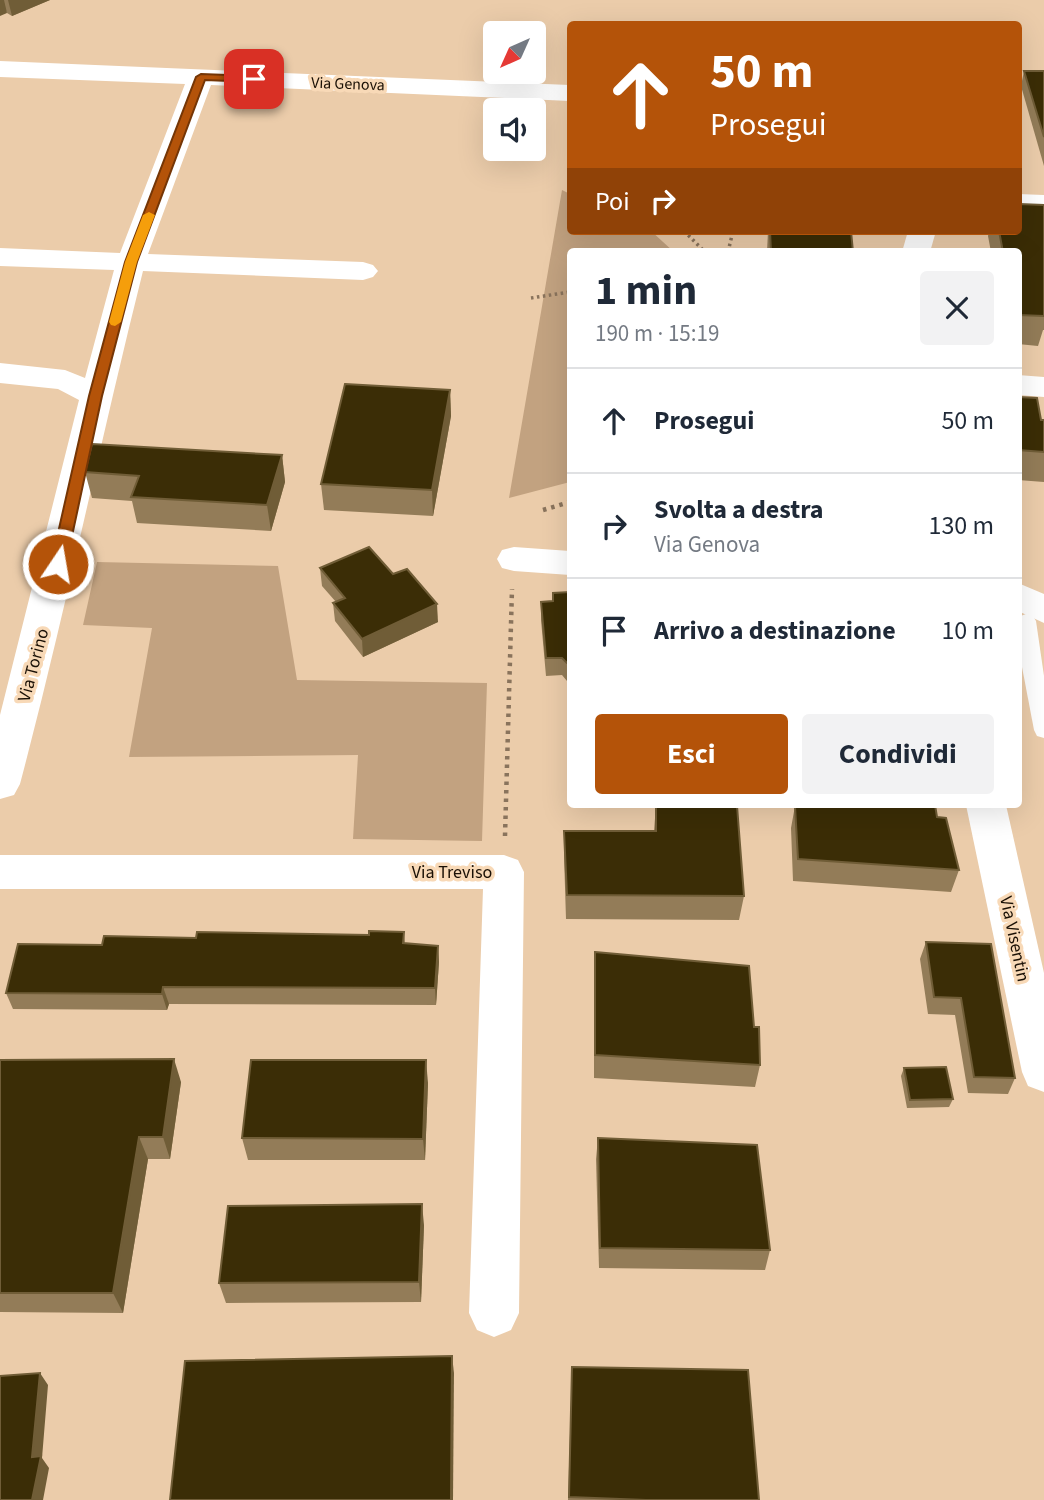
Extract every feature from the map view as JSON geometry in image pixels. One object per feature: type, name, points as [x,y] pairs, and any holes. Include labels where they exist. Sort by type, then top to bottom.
[{"type":"street","name":"Via Genova","points":[[0,69],[567,93]]},
{"type":"street","name":"Via Torino","points":[[0,784],[58,564],[96,396],[131,262],[201,77]]},
{"type":"street","points":[[1022,202],[1044,203]]},
{"type":"street","points":[[0,257],[363,271]]},
{"type":"street","points":[[0,373],[65,380],[96,396]]},
{"type":"street","points":[[1022,385],[1044,387]]},
{"type":"street","points":[[513,569],[567,564]]},
{"type":"street","name":"Via Visentin","points":[[987,808],[1044,1072]]},
{"type":"street","name":"Via Treviso","points":[[0,872],[504,872],[494,1313]]},
{"type":"lane","points":[[1030,614],[1026,633],[1044,730]]},
{"type":"path","points":[[688,235],[701,248]]},
{"type":"path","points":[[531,298],[567,292]]},
{"type":"path","points":[[543,510],[567,503]]},
{"type":"path","points":[[504,872],[513,569]]},
{"type":"shaded area","points":[[562,190],[567,192],[567,235],[655,235],[670,248],[567,248],[567,483],[509,498]]},
{"type":"shaded area","points":[[97,562],[278,566],[297,680],[487,683],[482,841],[353,839],[358,755],[129,757],[152,628],[83,625]]},
{"type":"building","points":[[1024,71],[1044,71],[1044,137]]},
{"type":"building","points":[[1022,204],[1044,205],[1044,316],[1022,315],[1022,248],[1002,248],[1000,235],[1022,235]]},
{"type":"building","points":[[770,235],[851,235],[853,248],[771,248]]},
{"type":"building","points":[[345,384],[450,390],[432,490],[321,484]]},
{"type":"building","points":[[1022,397],[1037,398],[1041,420],[1044,420],[1044,452],[1022,450]]},
{"type":"building","points":[[92,444],[282,455],[267,505],[131,497],[139,476],[85,472]]},
{"type":"building","points":[[369,547],[393,574],[407,569],[437,604],[362,639],[333,603],[345,598],[320,568]]},
{"type":"building","points":[[567,592],[567,663],[562,658],[546,658],[541,602],[553,601],[553,593]]},
{"type":"building","points":[[656,808],[737,808],[744,896],[567,895],[564,831],[656,831]]},
{"type":"building","points":[[795,808],[936,808],[937,817],[946,818],[959,870],[798,859]]},
{"type":"building","points":[[369,931],[404,932],[403,943],[438,946],[435,988],[163,987],[162,994],[6,993],[18,944],[102,945],[104,936],[196,938],[197,932],[369,935]]},
{"type":"building","points":[[926,942],[991,944],[1015,1078],[974,1077],[961,998],[934,997]]},
{"type":"building","points":[[595,952],[749,966],[754,1027],[759,1027],[760,1065],[595,1055]]},
{"type":"building","points":[[174,1059],[163,1137],[139,1137],[113,1293],[0,1293],[0,1060]]},
{"type":"building","points":[[251,1060],[426,1060],[423,1139],[242,1138]]},
{"type":"building","points":[[946,1067],[953,1099],[910,1100],[904,1068]]},
{"type":"building","points":[[598,1138],[757,1145],[770,1250],[600,1248]]},
{"type":"building","points":[[422,1204],[419,1282],[219,1283],[228,1206]]},
{"type":"building","points":[[452,1356],[451,1500],[170,1500],[185,1361]]},
{"type":"building","points":[[572,1367],[748,1370],[759,1500],[569,1497]]},
{"type":"building","points":[[40,1373],[32,1457],[41,1456],[32,1500],[0,1500],[0,1376]]},
{"type":"slow traffic","points":[[115,322],[131,262],[149,215]]},
{"type":"route","points":[[58,564],[96,396],[131,262],[201,77],[254,79]]}]
